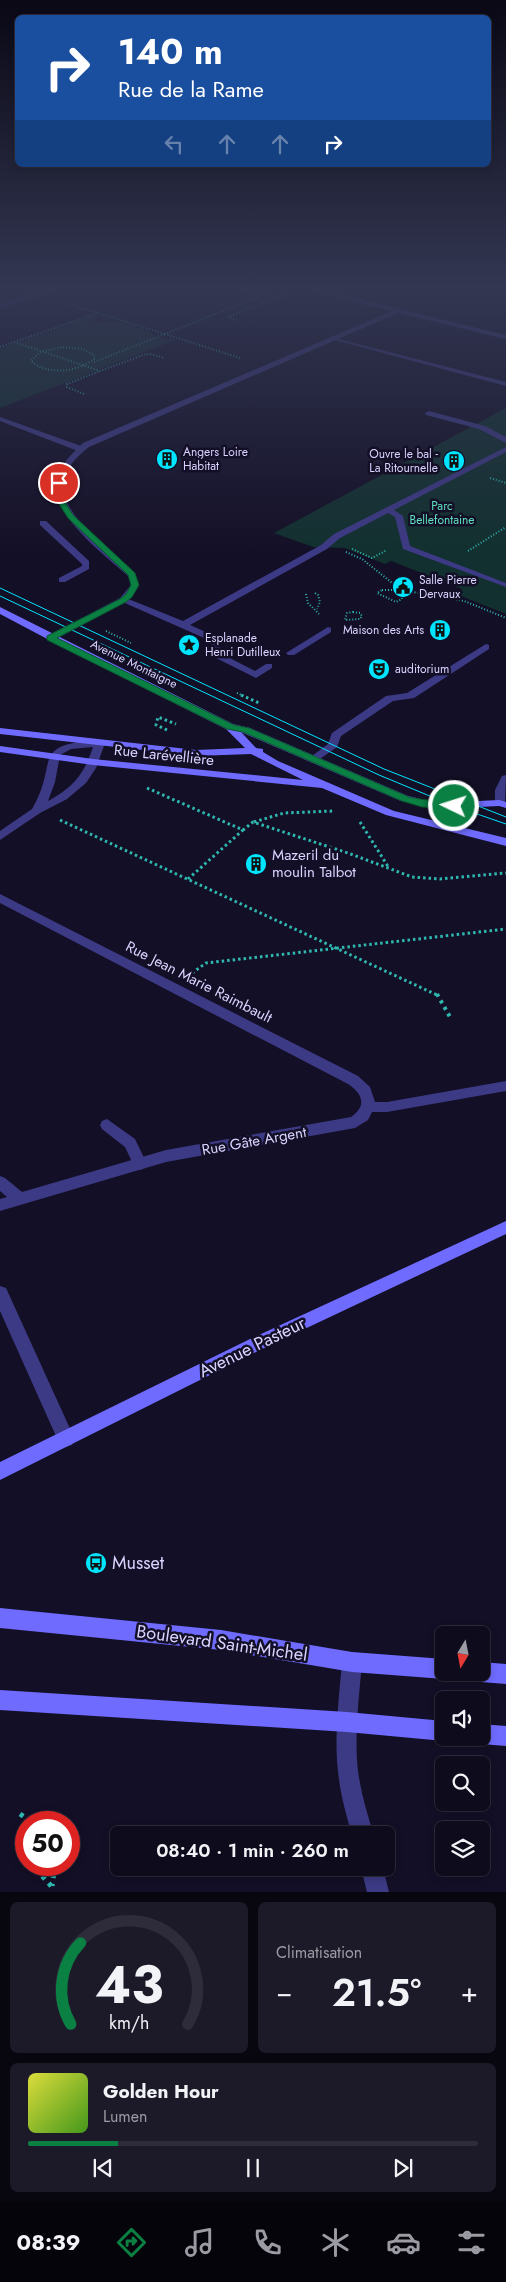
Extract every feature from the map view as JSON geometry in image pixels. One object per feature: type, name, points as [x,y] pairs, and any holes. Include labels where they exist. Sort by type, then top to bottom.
[{"type":"main road","name":"Avenue Montaigne","points":[[0,610],[50,638],[230,727],[246,730],[405,799],[422,804],[454,806],[503,804]]},
{"type":"main road","name":"Avenue Montaigne","points":[[230,727],[253,751],[390,813],[506,842]]},
{"type":"main road","name":"Rue Larévellière","points":[[0,731],[196,754],[289,749]]},
{"type":"main road","name":"Rue Larévellière","points":[[0,749],[93,762],[325,785]]},
{"type":"main road","name":"Avenue Pasteur","points":[[0,1471],[254,1345],[506,1227]]},
{"type":"main road","name":"Boulevard Saint-Michel","points":[[0,1618],[221,1640],[352,1662],[435,1668]]},
{"type":"main road","points":[[490,1673],[506,1674]]},
{"type":"main road","points":[[0,1700],[347,1722],[435,1730]]},
{"type":"main road","points":[[490,1735],[506,1736]]},
{"type":"street","points":[[50,638],[123,600],[129,595],[135,585],[132,575],[71,517],[62,504],[59,483],[69,461],[92,442],[242,377]]},
{"type":"street","points":[[481,377],[506,384]]},
{"type":"street","points":[[429,413],[491,432],[503,437],[506,441]]},
{"type":"street","points":[[0,418],[82,449]]},
{"type":"street","points":[[183,625],[324,547],[337,536],[506,449]]},
{"type":"street","points":[[388,510],[399,516],[406,547],[504,585]]},
{"type":"street","points":[[43,523],[86,563],[86,567],[81,571],[62,580]]},
{"type":"street","points":[[123,600],[216,640],[215,654],[256,674],[269,666]]},
{"type":"street","points":[[291,653],[328,630]]},
{"type":"street","points":[[312,759],[333,745],[336,735],[390,698],[410,696],[486,647]]},
{"type":"street","points":[[0,836],[36,811],[63,796],[82,781],[93,762],[100,743],[66,747],[54,757],[46,795],[36,811]]},
{"type":"street","points":[[503,804],[500,790],[506,778]]},
{"type":"street","name":"Rue Jean Marie Raimbault","points":[[0,898],[353,1080],[366,1091],[369,1099],[368,1108]]},
{"type":"street","points":[[368,1108],[387,1107],[506,1086]]},
{"type":"street","name":"Rue Gâte Argent","points":[[0,1205],[166,1156],[355,1122],[368,1108]]},
{"type":"street","points":[[107,1125],[130,1143],[140,1164]]},
{"type":"street","points":[[0,1182],[20,1199]]},
{"type":"street","points":[[0,1293],[66,1439]]},
{"type":"street","points":[[352,1662],[347,1722],[347,1760],[361,1826]]},
{"type":"street","points":[[374,1876],[378,1892]]},
{"type":"path","points":[[84,377],[67,384],[67,388],[84,394]]},
{"type":"path","points":[[472,548],[506,527]]},
{"type":"path","points":[[345,547],[372,558],[392,548]]},
{"type":"path","points":[[342,550],[362,559],[401,590],[402,599],[396,602],[377,593],[382,590],[401,590],[464,601],[506,618]]},
{"type":"path","points":[[315,593],[318,595],[320,602],[317,609]]},
{"type":"path","points":[[306,594],[308,603]]},
{"type":"path","points":[[347,613],[360,613],[362,616],[360,619],[345,620],[347,613]]},
{"type":"path","points":[[328,630],[412,633]]},
{"type":"path","points":[[106,631],[131,643]]},
{"type":"path","points":[[237,693],[259,703]]},
{"type":"path","points":[[141,786],[243,830]]},
{"type":"path","points":[[188,879],[243,830],[253,822],[268,815],[337,810]]},
{"type":"path","points":[[355,814],[390,869]]},
{"type":"path","points":[[55,818],[436,993],[450,1017]]},
{"type":"path","points":[[253,822],[348,852],[412,877],[440,879],[506,873]]},
{"type":"path","points":[[189,976],[206,963],[506,929]]},
{"type":"path","points":[[42,1876],[52,1887],[53,1876]]},
{"type":"green space","points":[[0,377],[79,377],[0,408]]},
{"type":"green space","name":"Parc Bellefontaine","points":[[506,408],[506,614],[456,594],[462,589],[391,561],[385,564],[345,548],[313,547],[274,533]]},
{"type":"tram line","points":[[0,588],[384,769],[506,817]]},
{"type":"tram line","points":[[0,596],[379,775],[454,806],[506,824]]},
{"type":"place","name":"Angers Loire Habitat","points":[[167,459]]},
{"type":"place","name":"Ouvre le bal - La Ritournelle","points":[[454,461]]},
{"type":"place","name":"Salle Pierre Dervaux","points":[[403,587]]},
{"type":"place","name":"Maison des Arts","points":[[440,630]]},
{"type":"place","name":"Esplanade Henri Dutilleux","points":[[189,645]]},
{"type":"place","name":"auditorium","points":[[379,669]]},
{"type":"place","name":"Mazeril du moulin Talbot","points":[[256,864]]},
{"type":"place","name":"Musset","points":[[96,1563]]},
{"type":"route","points":[[59,483],[62,504],[71,517],[132,575],[135,585],[129,595],[123,600],[50,638],[230,727],[246,730],[405,799],[422,804],[454,806]]}]
